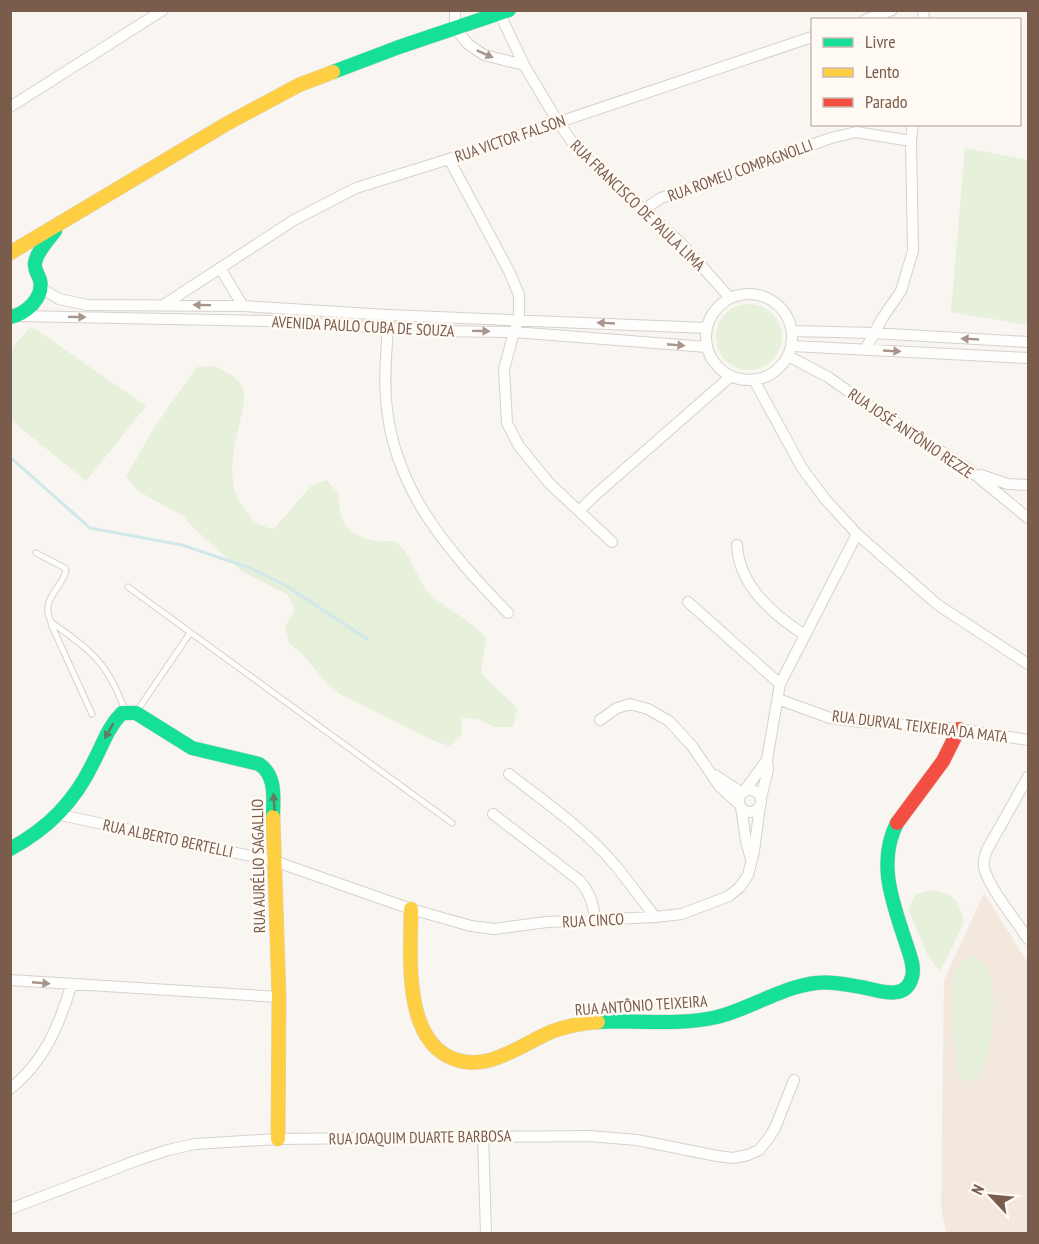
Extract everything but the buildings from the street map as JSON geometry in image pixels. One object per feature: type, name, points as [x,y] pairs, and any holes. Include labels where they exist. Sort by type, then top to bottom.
[{"type":"street","points":[[10,107],[163,10]]},
{"type":"street","points":[[455,10],[455,28],[468,44],[498,60],[524,65]]},
{"type":"street","points":[[870,18],[892,10]]},
{"type":"street","points":[[10,254],[228,123],[298,85],[502,12]]},
{"type":"street","name":"RUA FRANCISCO DE PAULA LIMA","points":[[502,12],[524,65],[575,146],[642,210],[680,242],[730,298]]},
{"type":"street","name":"RUA VICTOR FALSON","points":[[165,304],[294,220],[346,192],[811,38]]},
{"type":"street","points":[[865,350],[873,333],[901,291],[913,251],[911,141],[914,126]]},
{"type":"street","name":"RUA ROMEU COMPAGNOLLI","points":[[642,210],[661,198],[831,138],[856,132],[911,141]]},
{"type":"street","points":[[449,159],[509,271],[519,295],[519,319],[504,369],[507,423],[519,446],[549,483],[612,542]]},
{"type":"street","points":[[34,266],[42,248],[63,222]]},
{"type":"street","points":[[10,254],[34,266],[41,288],[35,301],[14,316]]},
{"type":"street","points":[[220,268],[243,306]]},
{"type":"street","name":"AVENIDA PAULO CUBA DE SOUZA","points":[[41,288],[59,299],[87,305],[243,306],[388,315],[706,328]]},
{"type":"street","points":[[743,293],[770,298],[789,318],[793,332],[790,351],[780,368],[768,376],[754,380],[742,380],[720,369],[712,359],[707,347],[706,328],[713,313],[730,298],[743,293]]},
{"type":"street","points":[[388,315],[385,379],[387,410],[396,451],[409,487],[454,555],[508,613]]},
{"type":"street","name":"AVENIDA PAULO CUBA DE SOUZA","points":[[14,316],[273,321],[388,329],[514,332],[707,347]]},
{"type":"street","points":[[793,332],[873,333],[1029,342]]},
{"type":"street","points":[[790,351],[865,350],[1029,358]]},
{"type":"street","name":"RUA JOSÉ ANTÔNIO REZZE","points":[[790,351],[862,402],[967,468],[1029,518]]},
{"type":"street","points":[[579,511],[731,376]]},
{"type":"street","points":[[754,380],[802,468],[825,499],[857,534],[939,605],[1029,664]]},
{"type":"street","points":[[967,468],[990,479],[1029,485]]},
{"type":"street","name":"RUA CINCO","points":[[411,909],[471,926],[494,929],[547,922],[682,914],[729,896],[740,887],[748,875],[754,851],[780,684],[857,534]]},
{"type":"street","points":[[737,545],[742,574],[756,593],[776,614],[805,635]]},
{"type":"street","points":[[688,602],[780,684]]},
{"type":"street","name":"RUA DURVAL TEIXEIRA DA MATA","points":[[778,699],[830,718],[959,729],[1029,740]]},
{"type":"street","points":[[600,720],[616,708],[630,704],[648,709],[669,721],[680,732],[707,769],[742,799],[751,812],[755,812],[761,802],[757,792],[752,790],[742,799]]},
{"type":"street","points":[[10,849],[62,815],[80,790],[110,726],[122,713],[131,712]]},
{"type":"street","name":"RUA AURÉLIO SAGALLIO","points":[[131,712],[192,748],[259,764],[272,777],[279,998],[278,1138]]},
{"type":"street","name":"RUA ANTÔNIO TEIXEIRA","points":[[411,909],[411,972],[415,1007],[424,1033],[433,1047],[449,1057],[464,1062],[491,1060],[541,1035],[601,1021],[681,1022],[726,1015],[805,985],[837,984],[899,993],[910,985],[914,972],[886,870],[886,851],[904,809],[939,767],[952,747],[959,729]]},
{"type":"street","points":[[751,859],[746,841],[742,799],[767,760]]},
{"type":"street","points":[[509,774],[604,853],[655,917]]},
{"type":"street","points":[[1029,777],[984,857],[987,874],[1029,939]]},
{"type":"street","points":[[494,814],[580,881],[589,891],[595,919]]},
{"type":"street","name":"RUA ALBERTO BERTELLI","points":[[62,815],[274,861],[411,909]]},
{"type":"street","points":[[10,980],[71,986],[279,998]]},
{"type":"street","points":[[10,1089],[37,1063],[53,1037],[71,986]]},
{"type":"street","name":"RUA JOAQUIM DUARTE BARBOSA","points":[[10,1209],[103,1172],[168,1150],[195,1144],[278,1138],[589,1136],[637,1140],[733,1158],[759,1150],[768,1139],[794,1080]]},
{"type":"street","points":[[483,1136],[486,1233]]},
{"type":"lane","points":[[36,553],[66,571],[47,604],[47,615],[92,714]]},
{"type":"lane","points":[[128,588],[452,823]]},
{"type":"lane","points":[[51,622],[87,649],[103,665],[131,712],[190,633]]},
{"type":"shaded area","points":[[984,893],[1028,963],[1028,1233],[946,1233],[941,1206],[944,980]]},
{"type":"green space","points":[[965,148],[1028,160],[1028,325],[951,312]]},
{"type":"green space","points":[[749,304],[762,306],[777,319],[782,337],[780,350],[767,365],[749,370],[736,368],[721,355],[716,337],[718,324],[731,309]]},
{"type":"green space","points":[[31,326],[146,406],[86,481],[11,420],[11,349]]},
{"type":"green space","points":[[214,366],[237,379],[243,388],[244,400],[232,475],[237,496],[249,516],[255,522],[274,529],[310,487],[326,480],[339,494],[340,513],[346,526],[352,532],[367,539],[395,542],[409,558],[428,592],[486,638],[481,673],[517,709],[513,727],[495,727],[480,720],[461,717],[462,735],[449,746],[430,739],[340,694],[289,643],[285,626],[295,611],[288,595],[241,571],[182,515],[135,488],[126,477],[155,426],[197,367]]},
{"type":"green space","points":[[933,890],[951,896],[955,900],[964,922],[940,972],[928,956],[908,909],[916,894]]},
{"type":"green space","points":[[970,955],[986,966],[993,991],[994,1006],[987,1052],[979,1077],[963,1082],[959,1080],[952,991],[957,968]]},
{"type":"waterway","points":[[10,457],[90,528],[182,545],[250,568],[285,585],[367,639]]},
{"type":"traffic: fast","points":[[333,72],[509,10]]},
{"type":"traffic: fast","points":[[10,317],[28,309],[36,299],[41,287],[35,267],[36,259],[55,231]]},
{"type":"traffic: fast","points":[[10,849],[37,832],[60,812],[87,775],[109,730],[122,713],[136,713],[192,748],[259,764],[265,769],[271,781],[273,817]]},
{"type":"traffic: fast","points":[[598,1022],[703,1020],[729,1013],[790,989],[816,983],[841,984],[889,993],[905,989],[911,980],[913,965],[889,885],[888,869],[891,838],[897,823]]},
{"type":"traffic: slow","points":[[10,253],[228,123],[299,85],[333,72]]},
{"type":"traffic: slow","points":[[273,817],[279,997],[278,1139]]},
{"type":"traffic: slow","points":[[411,909],[410,949],[413,994],[425,1034],[437,1049],[460,1061],[482,1062],[506,1054],[553,1031],[598,1022]]},
{"type":"traffic: jam","points":[[897,823],[943,761],[959,729]]}]
